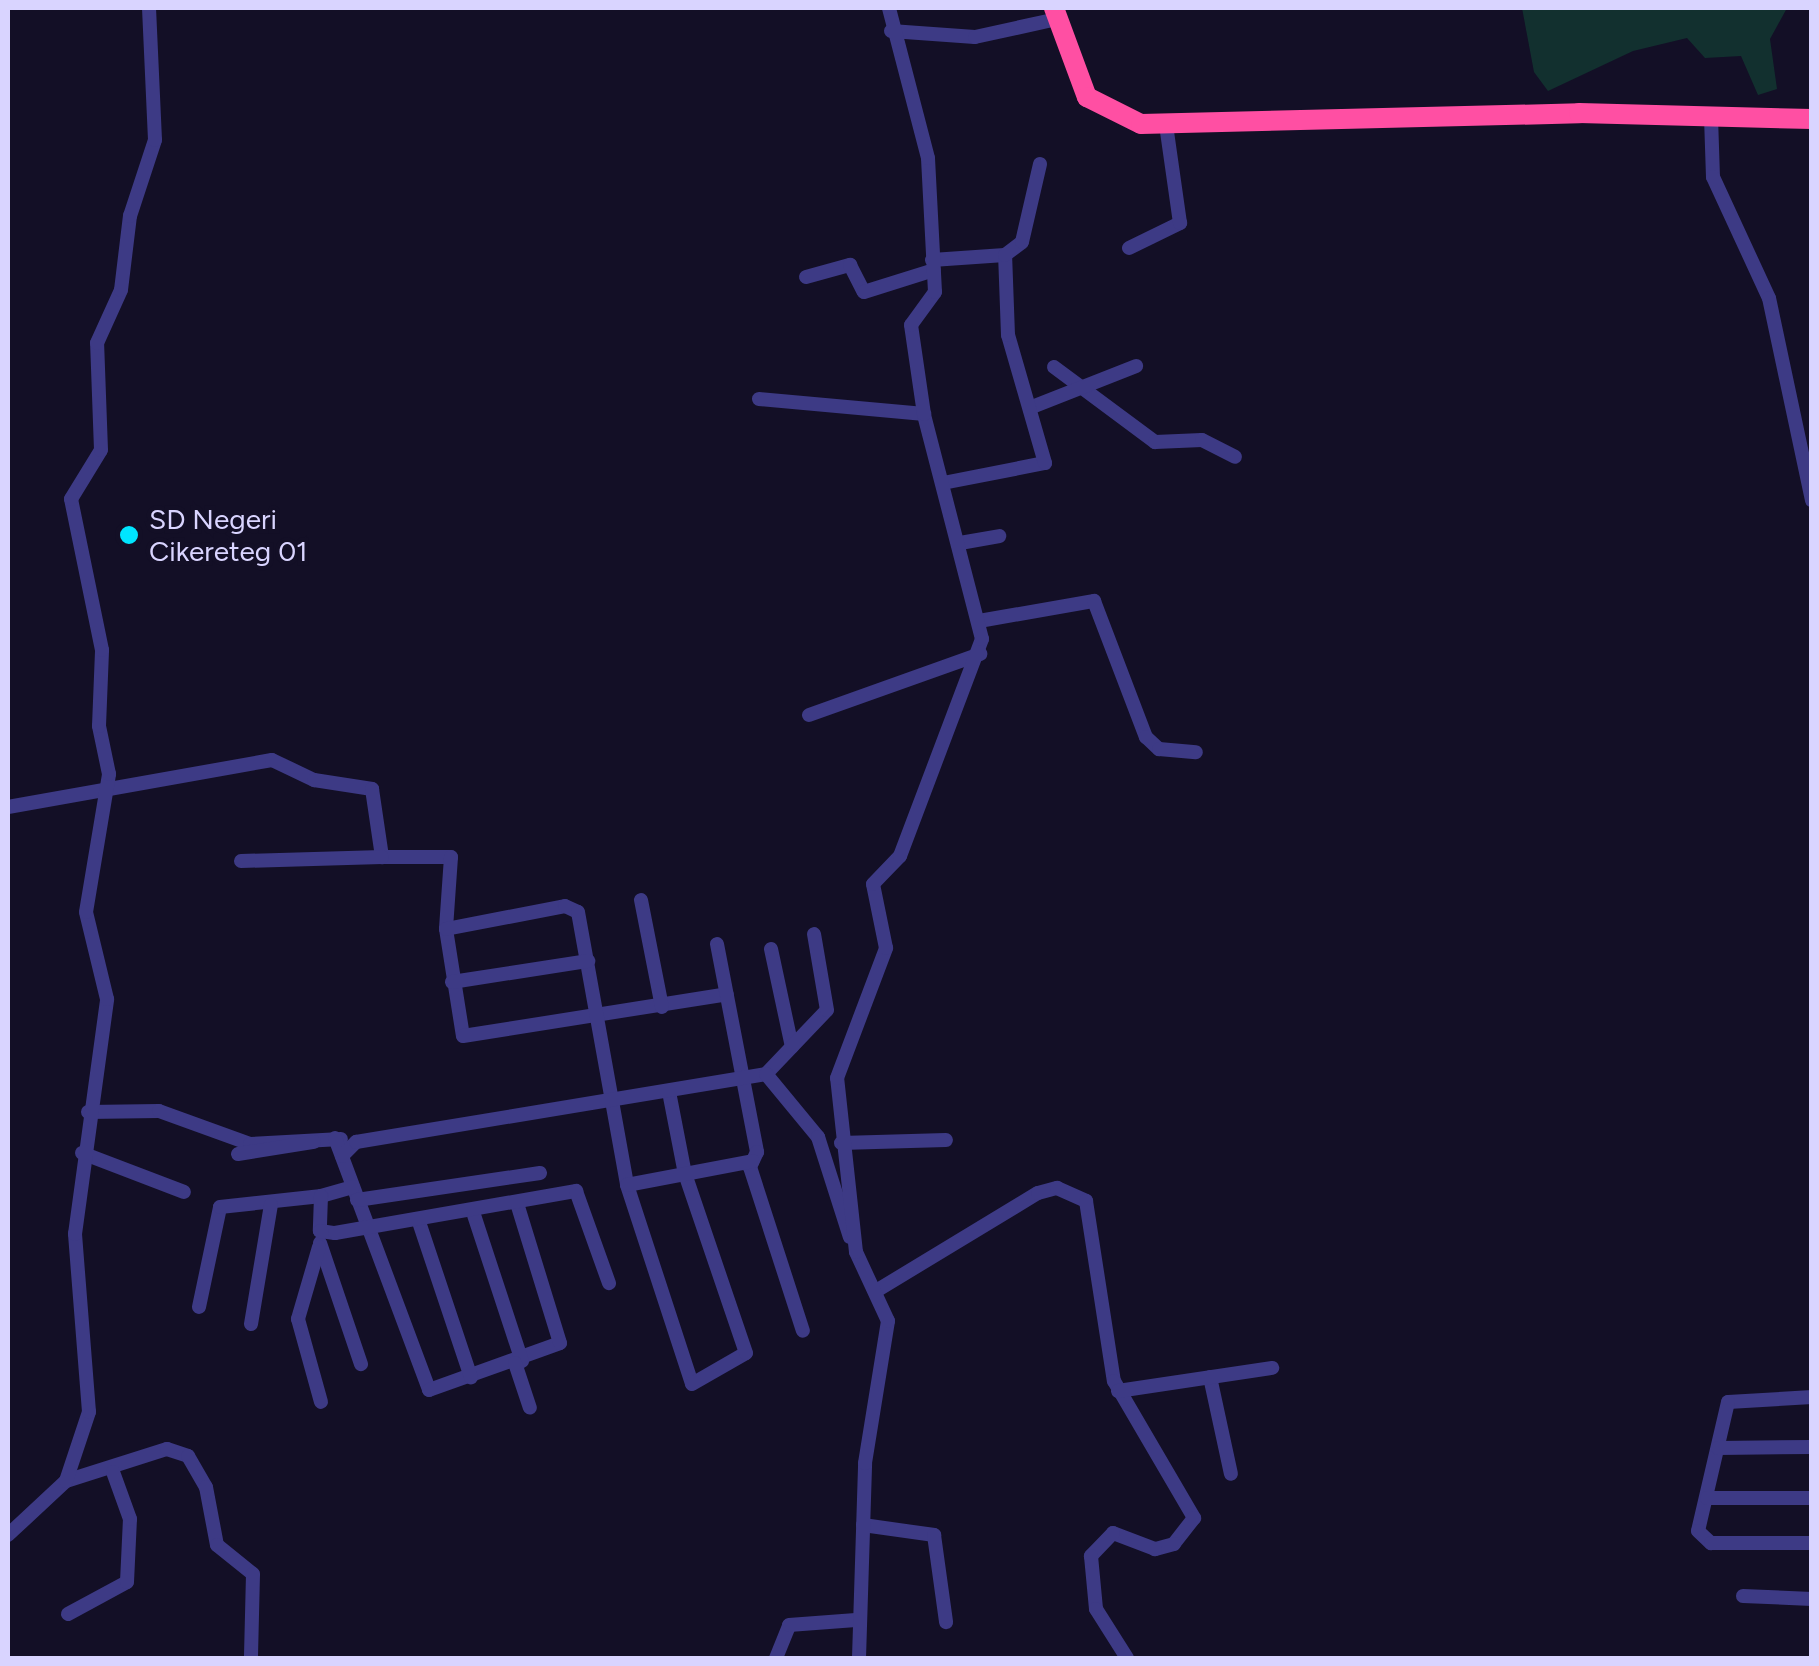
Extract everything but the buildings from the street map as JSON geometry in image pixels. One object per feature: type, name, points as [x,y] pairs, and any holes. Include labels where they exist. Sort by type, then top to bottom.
[{"type":"highway","points":[[1056,13],[1087,97],[1126,120],[1166,124],[1812,119]]},
{"type":"street","points":[[66,1482],[90,1404],[75,1256],[82,1153],[107,993],[86,904],[108,788],[102,650],[71,499],[100,450],[97,343],[122,290],[130,216],[155,140],[149,8]]},
{"type":"street","points":[[856,1252],[841,1144],[841,1063],[886,948],[873,884],[900,856],[980,654],[979,621],[924,414],[912,318],[935,292],[924,139],[891,31],[889,8]]},
{"type":"street","points":[[891,31],[975,36],[1056,13]]},
{"type":"street","points":[[1711,117],[1713,178],[1769,298],[1812,500]]},
{"type":"street","points":[[1129,248],[1180,223],[1166,124]]},
{"type":"street","points":[[806,277],[850,266],[864,292],[933,265],[1005,255],[1022,242],[1040,164]]},
{"type":"street","points":[[943,483],[1045,463],[1008,335],[1005,255]]},
{"type":"street","points":[[1032,408],[1136,366]]},
{"type":"street","points":[[1054,367],[1076,392],[1154,442],[1202,440],[1234,457]]},
{"type":"street","points":[[759,399],[924,414]]},
{"type":"street","points":[[960,542],[999,536]]},
{"type":"street","points":[[979,621],[1094,602],[1146,737],[1159,750],[1196,752]]},
{"type":"street","points":[[809,714],[980,654]]},
{"type":"street","points":[[8,807],[272,760],[314,780],[372,788],[382,857]]},
{"type":"street","points":[[240,861],[451,857],[446,930],[464,1036],[597,1019],[727,994]]},
{"type":"street","points":[[640,900],[662,1007]]},
{"type":"street","points":[[446,930],[572,906],[588,960],[626,1184],[692,1384],[746,1353],[685,1174],[670,1092]]},
{"type":"street","points":[[88,1112],[159,1111],[250,1144],[329,1137],[356,1142],[615,1106],[766,1074],[828,1010],[814,934]]},
{"type":"street","points":[[716,944],[743,1076],[753,1162],[803,1330]]},
{"type":"street","points":[[771,948],[792,1047]]},
{"type":"street","points":[[452,982],[588,960]]},
{"type":"street","points":[[766,1074],[818,1136],[856,1252],[876,1292],[887,1334],[863,1526],[856,1620],[858,1658]]},
{"type":"street","points":[[238,1154],[329,1137]]},
{"type":"street","points":[[329,1137],[342,1156],[423,1384],[432,1391],[554,1351],[560,1338],[517,1203]]},
{"type":"street","points":[[841,1144],[946,1140]]},
{"type":"street","points":[[342,1156],[356,1142]]},
{"type":"street","points":[[82,1153],[184,1192]]},
{"type":"street","points":[[626,1184],[753,1162]]},
{"type":"street","points":[[199,1307],[220,1208],[540,1173]]},
{"type":"street","points":[[320,1239],[580,1192],[610,1284]]},
{"type":"street","points":[[876,1292],[1038,1192],[1080,1196],[1099,1246],[1118,1390],[1194,1518],[1164,1548],[1113,1533],[1095,1546],[1092,1596],[1127,1658]]},
{"type":"street","points":[[321,1196],[320,1239],[298,1318],[321,1402]]},
{"type":"street","points":[[251,1324],[272,1205]]},
{"type":"street","points":[[472,1212],[530,1408]]},
{"type":"street","points":[[418,1219],[470,1377]]},
{"type":"street","points":[[320,1239],[361,1364]]},
{"type":"street","points":[[1118,1390],[1272,1368]]},
{"type":"street","points":[[1210,1377],[1231,1474]]},
{"type":"street","points":[[1812,1397],[1734,1398],[1698,1531],[1705,1542],[1812,1544]]},
{"type":"street","points":[[1718,1448],[1812,1447]]},
{"type":"street","points":[[8,1535],[66,1482],[113,1472],[167,1449],[194,1463],[218,1545],[253,1574],[251,1658]]},
{"type":"street","points":[[68,1614],[127,1582],[132,1530],[113,1472]]},
{"type":"street","points":[[1707,1498],[1812,1498]]},
{"type":"street","points":[[863,1526],[934,1535],[946,1622]]},
{"type":"street","points":[[1743,1596],[1812,1599]]},
{"type":"street","points":[[776,1658],[789,1625],[856,1620]]},
{"type":"green space","points":[[1522,8],[1787,8],[1770,39],[1777,89],[1758,95],[1741,56],[1705,58],[1687,38],[1633,51],[1548,91],[1534,72]]},
{"type":"place","name":"SD Negeri Cikereteg 01","points":[[129,535]]}]
